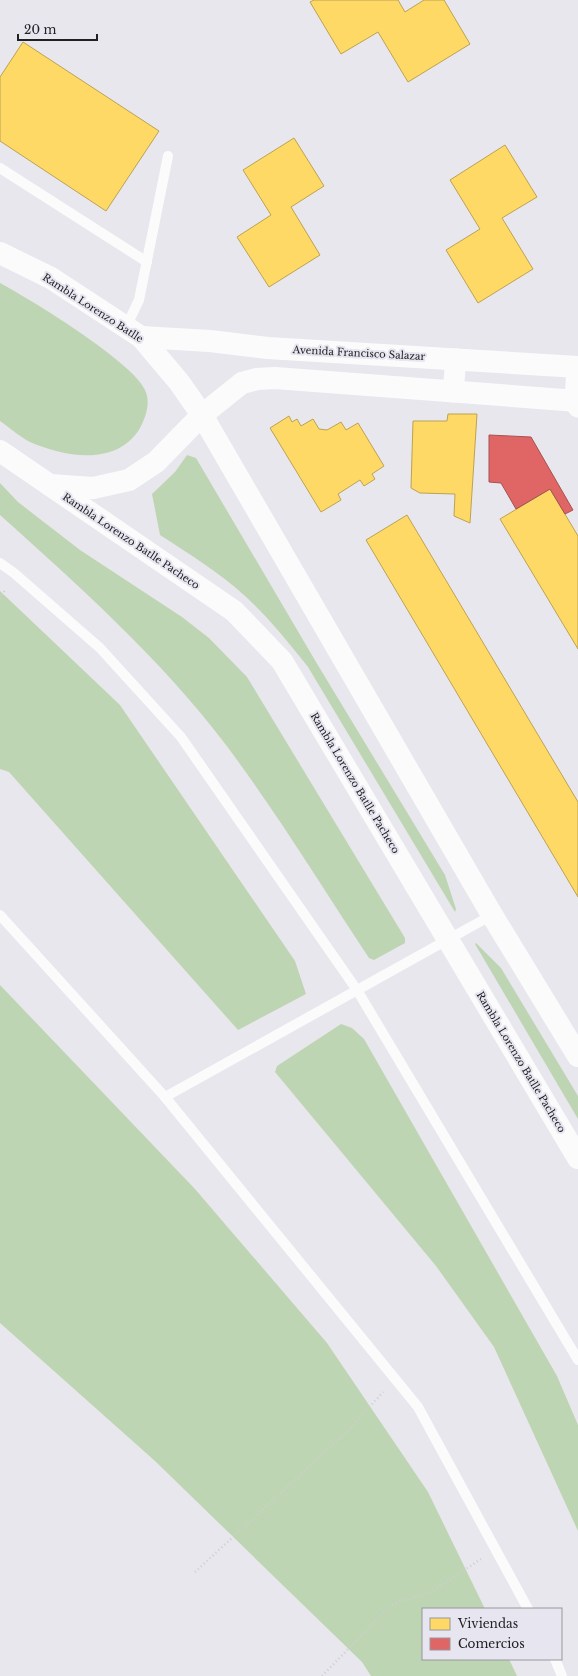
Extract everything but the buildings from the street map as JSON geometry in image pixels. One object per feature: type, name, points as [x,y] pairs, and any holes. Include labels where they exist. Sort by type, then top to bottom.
[{"type":"main road","name":"Rambla Lorenzo Batlle","points":[[0,254],[51,278],[134,332],[179,382],[202,415]]},
{"type":"main road","name":"Avenida Francisco Salazar","points":[[134,332],[268,348],[577,367]]},
{"type":"main road","points":[[0,451],[49,485],[93,488],[129,480],[156,462],[202,415],[242,383],[257,379],[275,378],[577,403]]},
{"type":"main road","points":[[202,415],[492,914],[578,1056]]},
{"type":"main road","name":"Rambla Lorenzo Batlle Pacheco","points":[[49,485],[234,612],[282,660],[578,1158]]},
{"type":"street","points":[[453,392],[456,359]]},
{"type":"street","points":[[577,367],[577,403]]},
{"type":"lane","points":[[134,332],[168,156]]},
{"type":"lane","points":[[0,168],[147,262]]},
{"type":"lane","points":[[0,563],[14,573],[100,648],[181,737],[357,990],[577,1354]]},
{"type":"lane","points":[[165,1097],[449,940],[492,914]]},
{"type":"lane","points":[[0,915],[165,1097],[418,1407],[527,1608]]},
{"type":"lane","points":[[554,1660],[562,1676]]},
{"type":"path","points":[[195,1572],[349,1430],[395,1379]]},
{"type":"path","points":[[322,1676],[387,1609],[399,1601],[411,1600],[434,1590],[496,1549]]},
{"type":"green space","points":[[0,283],[79,332],[102,348],[137,378],[145,390],[148,404],[146,414],[140,428],[130,440],[118,449],[104,454],[89,455],[58,452],[30,442],[0,421]]},
{"type":"green space","points":[[187,455],[196,458],[316,662],[445,875],[456,909],[455,912],[308,667],[270,621],[235,587],[193,556],[160,535],[152,494],[175,472]]},
{"type":"green space","points":[[0,483],[18,502],[80,550],[182,617],[209,638],[247,677],[405,938],[405,943],[374,960],[369,958],[263,797],[201,713],[147,653],[118,624],[0,515]]},
{"type":"green space","points":[[0,591],[120,705],[295,961],[306,994],[238,1030],[9,772],[0,769]]},
{"type":"green space","points":[[476,943],[501,968],[578,1096],[578,1119],[475,944]]},
{"type":"green space","points":[[0,985],[195,1189],[327,1343],[428,1492],[485,1608],[422,1608],[422,1660],[509,1660],[517,1676],[371,1676],[362,1662],[155,1461],[0,1323]]},
{"type":"green space","points":[[341,1024],[352,1028],[364,1039],[557,1376],[578,1425],[578,1531],[494,1347],[436,1266],[275,1072],[277,1066]]}]
